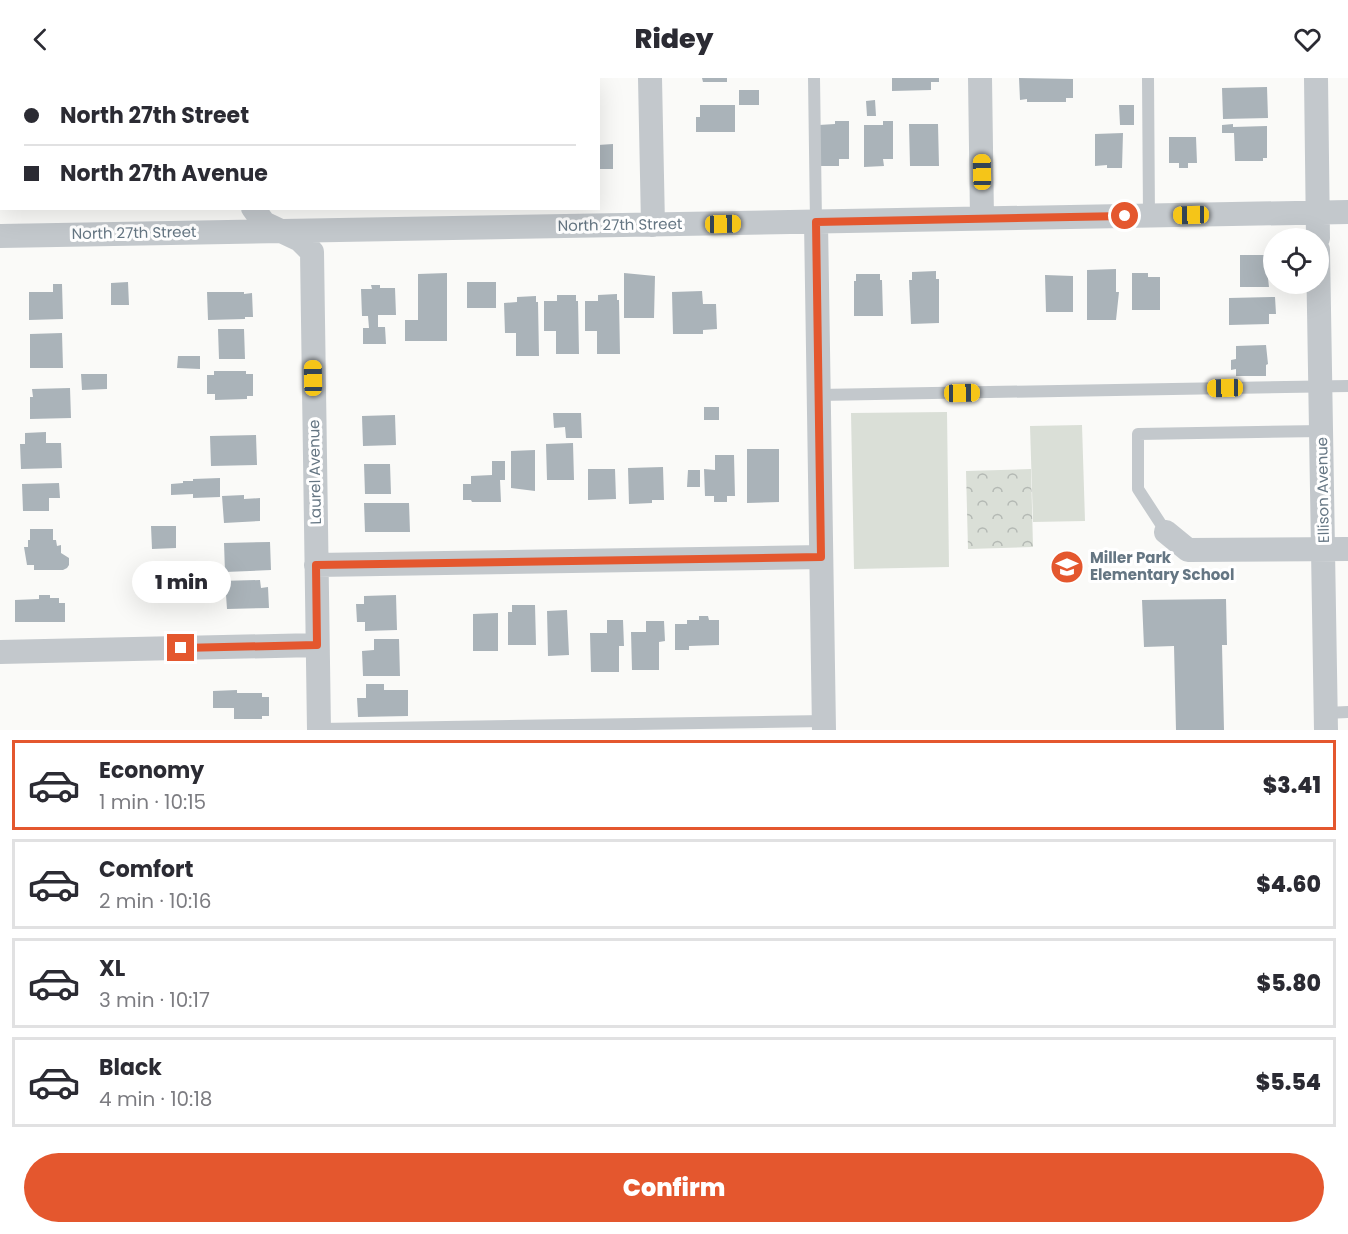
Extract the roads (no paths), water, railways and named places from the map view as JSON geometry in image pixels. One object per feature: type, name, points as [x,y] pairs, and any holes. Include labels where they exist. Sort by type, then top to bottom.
[{"type":"street","points":[[651,78],[653,225]]},
{"type":"street","points":[[980,78],[982,218]]},
{"type":"street","points":[[1316,78],[1318,228]]},
{"type":"street","name":"Laurel Avenue","points":[[254,210],[264,223],[300,240],[312,252],[319,730]]},
{"type":"street","name":"North 27th Street","points":[[0,236],[1348,212]]},
{"type":"street","points":[[816,222],[824,725]]},
{"type":"street","name":"Ellison Avenue","points":[[1319,294],[1324,549],[1334,718]]},
{"type":"street","points":[[1166,532],[1188,550],[1348,549]]},
{"type":"street","points":[[316,565],[821,557]]},
{"type":"street","points":[[0,652],[317,645]]},
{"type":"lane","points":[[814,78],[816,222]]},
{"type":"lane","points":[[1148,78],[1149,216]]},
{"type":"lane","points":[[818,395],[1348,386]]},
{"type":"lane","points":[[1166,532],[1138,489],[1138,434],[1322,430]]},
{"type":"lane","points":[[319,730],[824,725]]},
{"type":"place","name":"Miller Park Elementary School","points":[[1067,567]]}]
